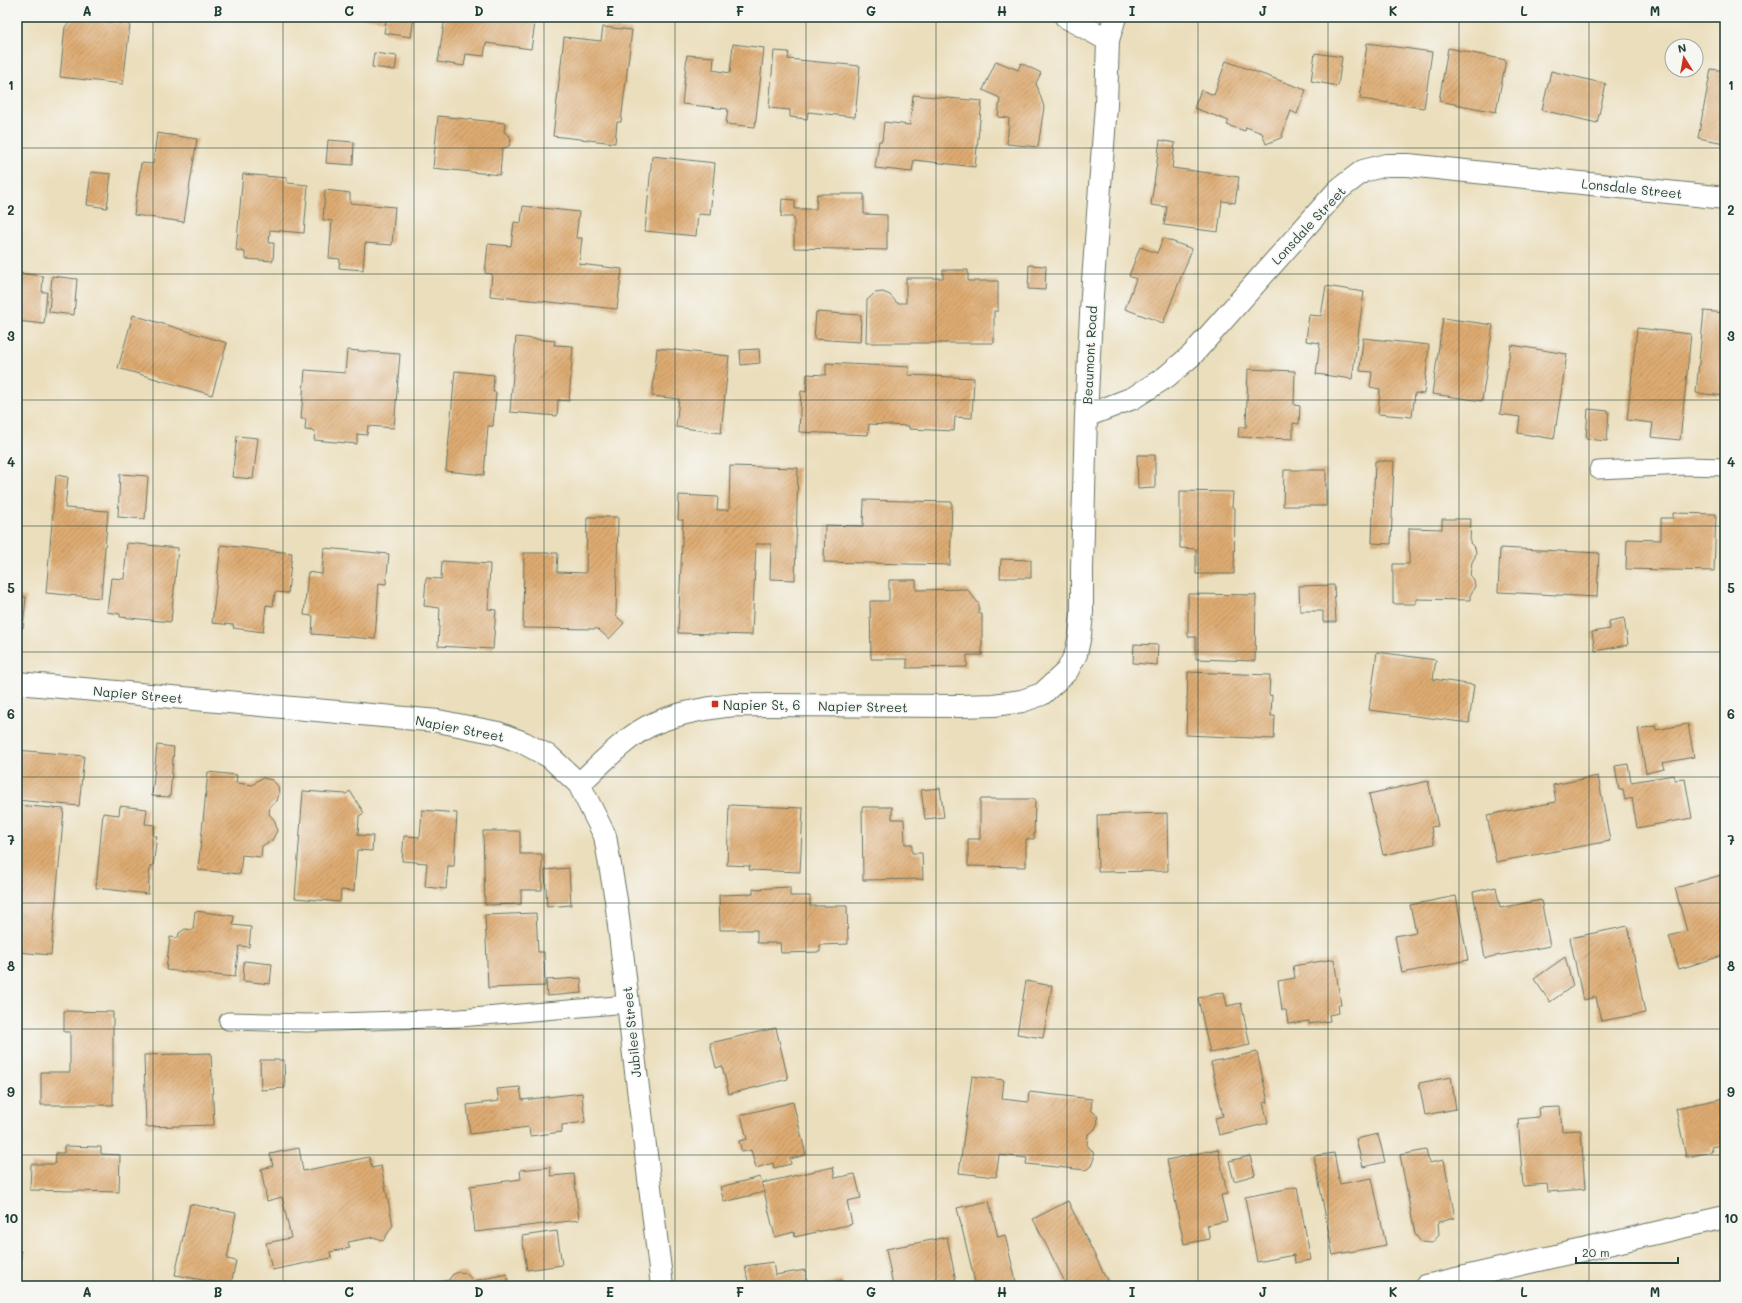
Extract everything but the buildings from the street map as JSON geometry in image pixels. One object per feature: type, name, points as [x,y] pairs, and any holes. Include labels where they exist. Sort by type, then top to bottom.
[{"type":"street","points":[[1066,17],[1108,40]]},
{"type":"street","name":"Beaumont Road","points":[[1052,686],[1067,671],[1076,654],[1080,635],[1082,612],[1086,416],[1092,295],[1106,105],[1108,40],[1115,17]]},
{"type":"street","name":"Lonsdale Street","points":[[1086,416],[1133,398],[1166,377],[1192,355],[1338,190],[1363,172],[1386,165],[1408,165],[1725,198]]},
{"type":"street","name":"Napier Street","points":[[17,683],[438,721],[498,733],[524,743],[550,757],[579,784],[627,741],[654,724],[700,708],[735,705],[994,705],[1022,701],[1042,694],[1052,686]]},
{"type":"street","name":"Jubilee Street","points":[[579,784],[605,836],[616,900],[662,1286]]},
{"type":"street","points":[[1426,1286],[1725,1217]]},
{"type":"lane","points":[[1598,470],[1686,466],[1725,466]]},
{"type":"lane","points":[[228,1021],[307,1023],[438,1019],[628,1004]]},
{"type":"place","name":"Napier St, 6","points":[[715,704]]}]
